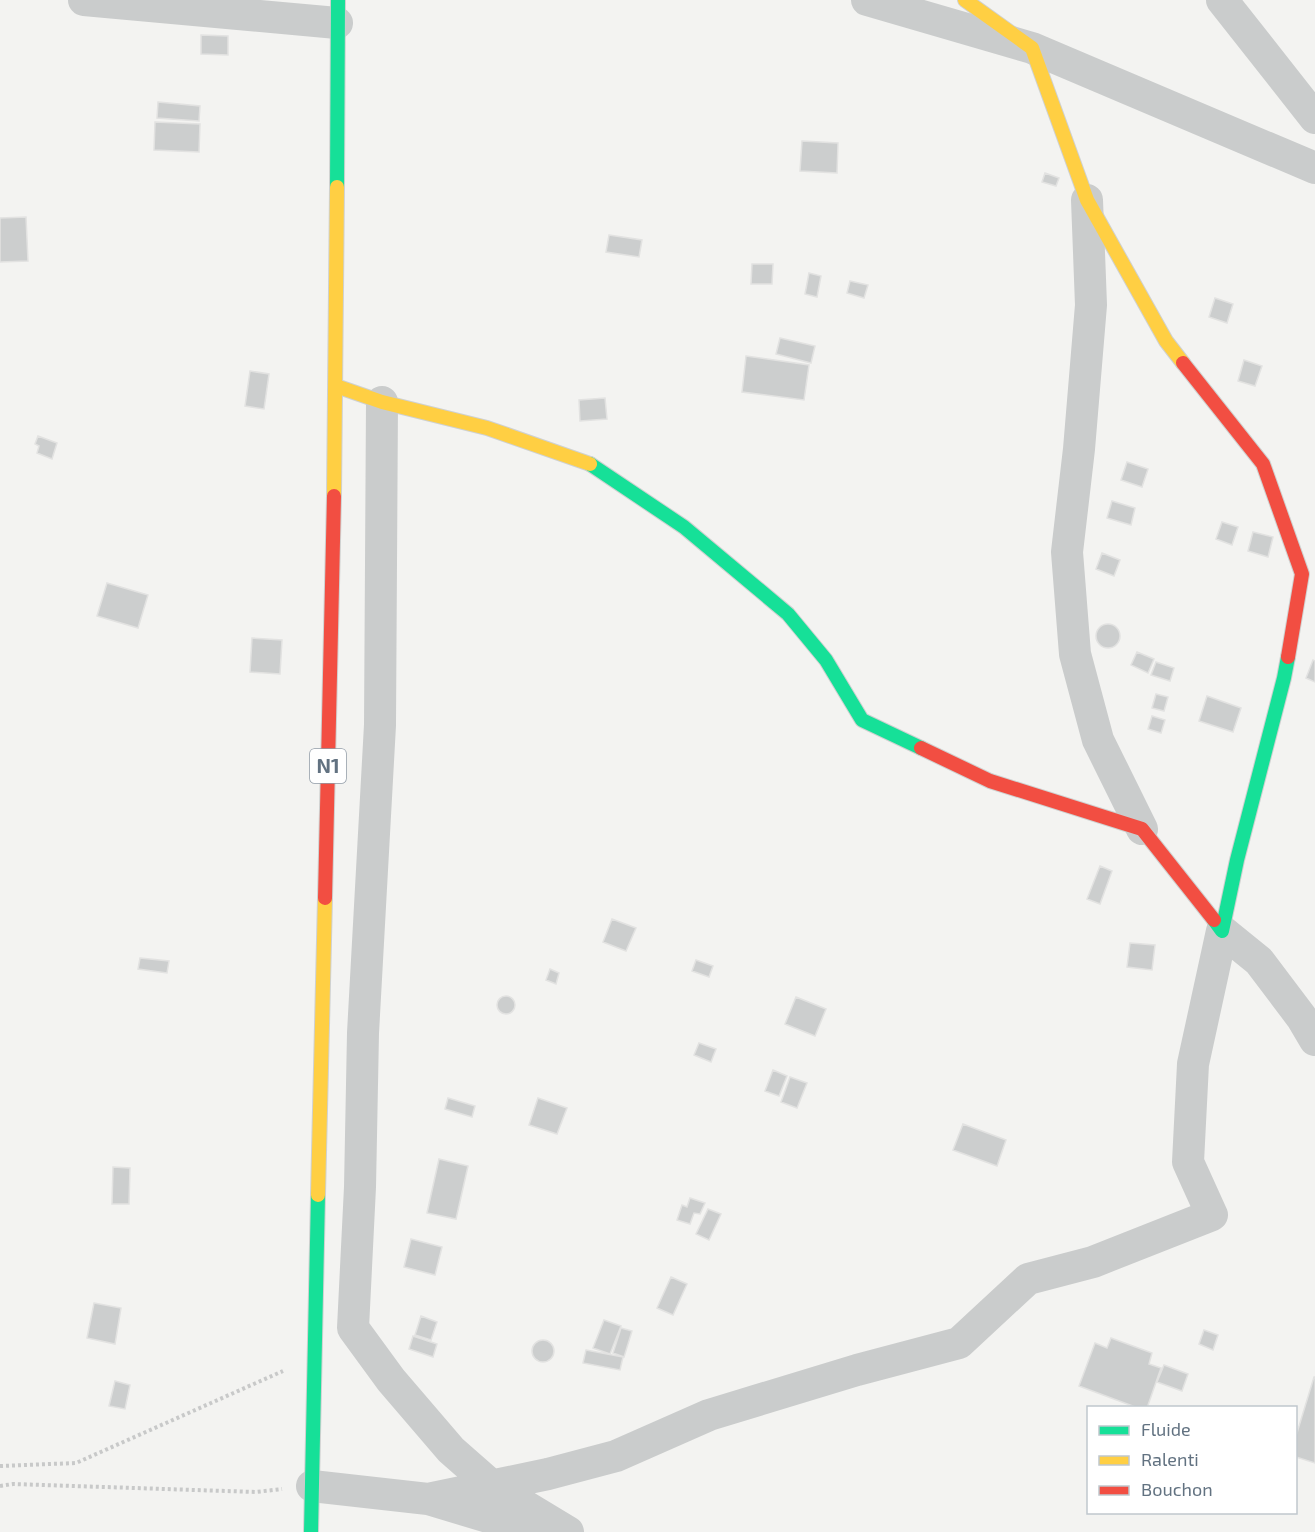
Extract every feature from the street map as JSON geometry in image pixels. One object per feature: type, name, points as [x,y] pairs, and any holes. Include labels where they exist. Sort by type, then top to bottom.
[{"type":"street","points":[[84,0],[337,11]]},
{"type":"street","points":[[867,0],[1032,48],[1315,168]]},
{"type":"street","points":[[428,1499],[548,1474],[616,1456],[709,1415],[959,1342],[1028,1279],[1093,1262],[1212,1215],[1188,1162],[1193,1064],[1237,860],[1284,678],[1302,574],[1263,464],[1166,341],[1087,200],[1032,48],[965,0]]},
{"type":"street","points":[[1222,0],[1315,118]]},
{"type":"street","name":"N1","points":[[311,1532],[336,386],[337,11]]},
{"type":"street","points":[[1087,200],[1091,305],[1079,449],[1067,552],[1075,654],[1098,740],[1142,829],[1222,931],[1259,961],[1302,1018],[1315,1040]]},
{"type":"street","points":[[336,386],[382,402],[487,428],[586,461],[684,527],[788,614],[826,660],[862,720],[990,781],[1142,829]]},
{"type":"street","points":[[382,402],[380,725],[363,1033],[360,1187],[353,1328],[392,1380],[451,1450],[492,1486],[568,1532]]},
{"type":"street","points":[[312,1486],[428,1499],[538,1532]]},
{"type":"path","points":[[0,1466],[76,1463],[315,1356]]},
{"type":"path","points":[[0,1486],[13,1484],[256,1492],[312,1486]]},
{"type":"building","points":[[201,35],[228,36],[228,55],[201,54]]},
{"type":"building","points":[[158,102],[200,106],[199,121],[157,118]]},
{"type":"building","points":[[155,122],[200,124],[199,152],[154,150]]},
{"type":"building","points":[[802,141],[838,143],[837,173],[800,171]]},
{"type":"building","points":[[1045,173],[1059,178],[1056,186],[1042,182]]},
{"type":"building","points":[[26,217],[28,261],[0,262],[0,218]]},
{"type":"building","points":[[609,235],[642,240],[639,257],[606,252]]},
{"type":"building","points":[[752,264],[773,264],[772,284],[751,284]]},
{"type":"building","points":[[809,273],[821,276],[817,297],[805,294]]},
{"type":"building","points":[[850,281],[868,285],[864,298],[847,293]]},
{"type":"building","points":[[1215,298],[1233,304],[1227,323],[1209,317]]},
{"type":"building","points":[[780,338],[815,346],[811,363],[776,354]]},
{"type":"building","points":[[746,356],[809,365],[804,400],[742,392]]},
{"type":"building","points":[[1244,360],[1262,366],[1255,386],[1238,381]]},
{"type":"building","points":[[250,371],[269,374],[264,409],[245,406]]},
{"type":"building","points":[[605,398],[607,419],[580,421],[579,400]]},
{"type":"building","points":[[38,436],[57,443],[52,459],[37,453],[39,446],[35,444]]},
{"type":"building","points":[[1127,462],[1148,469],[1142,487],[1121,480]]},
{"type":"building","points":[[1112,501],[1135,508],[1131,525],[1107,518]]},
{"type":"building","points":[[1222,522],[1238,527],[1232,545],[1216,539]]},
{"type":"building","points":[[1253,532],[1273,537],[1268,557],[1248,551]]},
{"type":"building","points":[[1102,553],[1120,560],[1114,576],[1096,569]]},
{"type":"building","points":[[107,583],[148,595],[138,628],[97,616]]},
{"type":"building","points":[[1108,624],[1116,628],[1120,636],[1116,644],[1108,648],[1100,644],[1096,636],[1100,628]]},
{"type":"building","points":[[252,638],[282,640],[280,674],[250,672]]},
{"type":"building","points":[[1137,652],[1154,659],[1148,673],[1131,665]]},
{"type":"building","points":[[1313,660],[1315,661],[1315,682],[1306,678]]},
{"type":"building","points":[[1156,662],[1174,668],[1170,681],[1151,675]]},
{"type":"building","points":[[1156,694],[1168,697],[1164,711],[1152,708]]},
{"type":"building","points":[[1207,696],[1241,708],[1233,732],[1199,721]]},
{"type":"building","points":[[1152,716],[1165,720],[1161,733],[1148,729]]},
{"type":"building","points":[[1100,866],[1112,871],[1100,904],[1087,899]]},
{"type":"building","points":[[612,919],[636,928],[626,951],[603,942]]},
{"type":"building","points":[[1130,943],[1155,945],[1152,970],[1127,967]]},
{"type":"building","points":[[140,958],[169,961],[167,973],[138,969]]},
{"type":"building","points":[[696,960],[713,966],[709,977],[692,971]]},
{"type":"building","points":[[550,969],[559,973],[556,984],[546,980]]},
{"type":"building","points":[[502,996],[510,996],[515,1001],[513,1012],[502,1014],[497,1009],[497,1001]]},
{"type":"building","points":[[796,997],[826,1009],[815,1036],[785,1024]]},
{"type":"building","points":[[699,1043],[716,1049],[711,1062],[694,1055]]},
{"type":"building","points":[[773,1070],[787,1076],[779,1096],[765,1091]]},
{"type":"building","points":[[790,1077],[807,1083],[797,1108],[781,1102]]},
{"type":"building","points":[[448,1098],[475,1106],[472,1117],[445,1109]]},
{"type":"building","points":[[538,1098],[567,1108],[557,1134],[529,1125]]},
{"type":"building","points":[[963,1124],[1006,1140],[997,1166],[953,1150]]},
{"type":"building","points":[[439,1159],[468,1166],[456,1219],[427,1213]]},
{"type":"building","points":[[113,1167],[130,1168],[129,1204],[112,1204]]},
{"type":"building","points":[[690,1198],[705,1203],[700,1214],[694,1213],[690,1224],[677,1220],[682,1205],[687,1207]]},
{"type":"building","points":[[708,1209],[721,1214],[709,1240],[696,1234]]},
{"type":"building","points":[[411,1239],[442,1247],[435,1275],[404,1267]]},
{"type":"building","points":[[671,1277],[687,1284],[673,1315],[657,1308]]},
{"type":"building","points":[[94,1303],[121,1308],[115,1344],[87,1338]]},
{"type":"building","points":[[421,1316],[437,1322],[431,1340],[415,1335]]},
{"type":"building","points":[[604,1320],[621,1326],[610,1354],[593,1348]]},
{"type":"building","points":[[621,1328],[632,1331],[624,1357],[613,1353]]},
{"type":"building","points":[[1204,1330],[1218,1335],[1213,1350],[1199,1344]]},
{"type":"building","points":[[413,1336],[437,1344],[433,1357],[409,1349]]},
{"type":"building","points":[[1111,1338],[1152,1353],[1149,1364],[1161,1368],[1148,1406],[1133,1406],[1079,1386],[1095,1343],[1107,1348]]},
{"type":"building","points":[[543,1340],[551,1343],[554,1351],[551,1359],[543,1362],[535,1359],[532,1351],[535,1343]]},
{"type":"building","points":[[586,1350],[623,1357],[620,1370],[583,1363]]},
{"type":"building","points":[[1164,1365],[1188,1374],[1182,1391],[1157,1382]]},
{"type":"building","points":[[1315,1377],[1315,1463],[1297,1457],[1297,1433]]},
{"type":"building","points":[[115,1381],[130,1385],[125,1409],[109,1406]]},
{"type":"traffic: fast","points":[[337,187],[338,0]]},
{"type":"traffic: fast","points":[[590,464],[684,527],[788,614],[826,660],[862,720],[921,748]]},
{"type":"traffic: fast","points":[[1214,920],[1222,931],[1237,860],[1288,657]]},
{"type":"traffic: fast","points":[[311,1532],[318,1195]]},
{"type":"traffic: slow","points":[[965,0],[1032,48],[1087,200],[1166,341],[1183,363]]},
{"type":"traffic: slow","points":[[334,496],[337,187]]},
{"type":"traffic: slow","points":[[336,386],[382,402],[487,428],[590,464]]},
{"type":"traffic: slow","points":[[318,1195],[325,898]]},
{"type":"traffic: jam","points":[[1183,363],[1263,464],[1302,574],[1288,657]]},
{"type":"traffic: jam","points":[[325,898],[334,496]]},
{"type":"traffic: jam","points":[[921,748],[990,781],[1142,829],[1214,920]]}]
